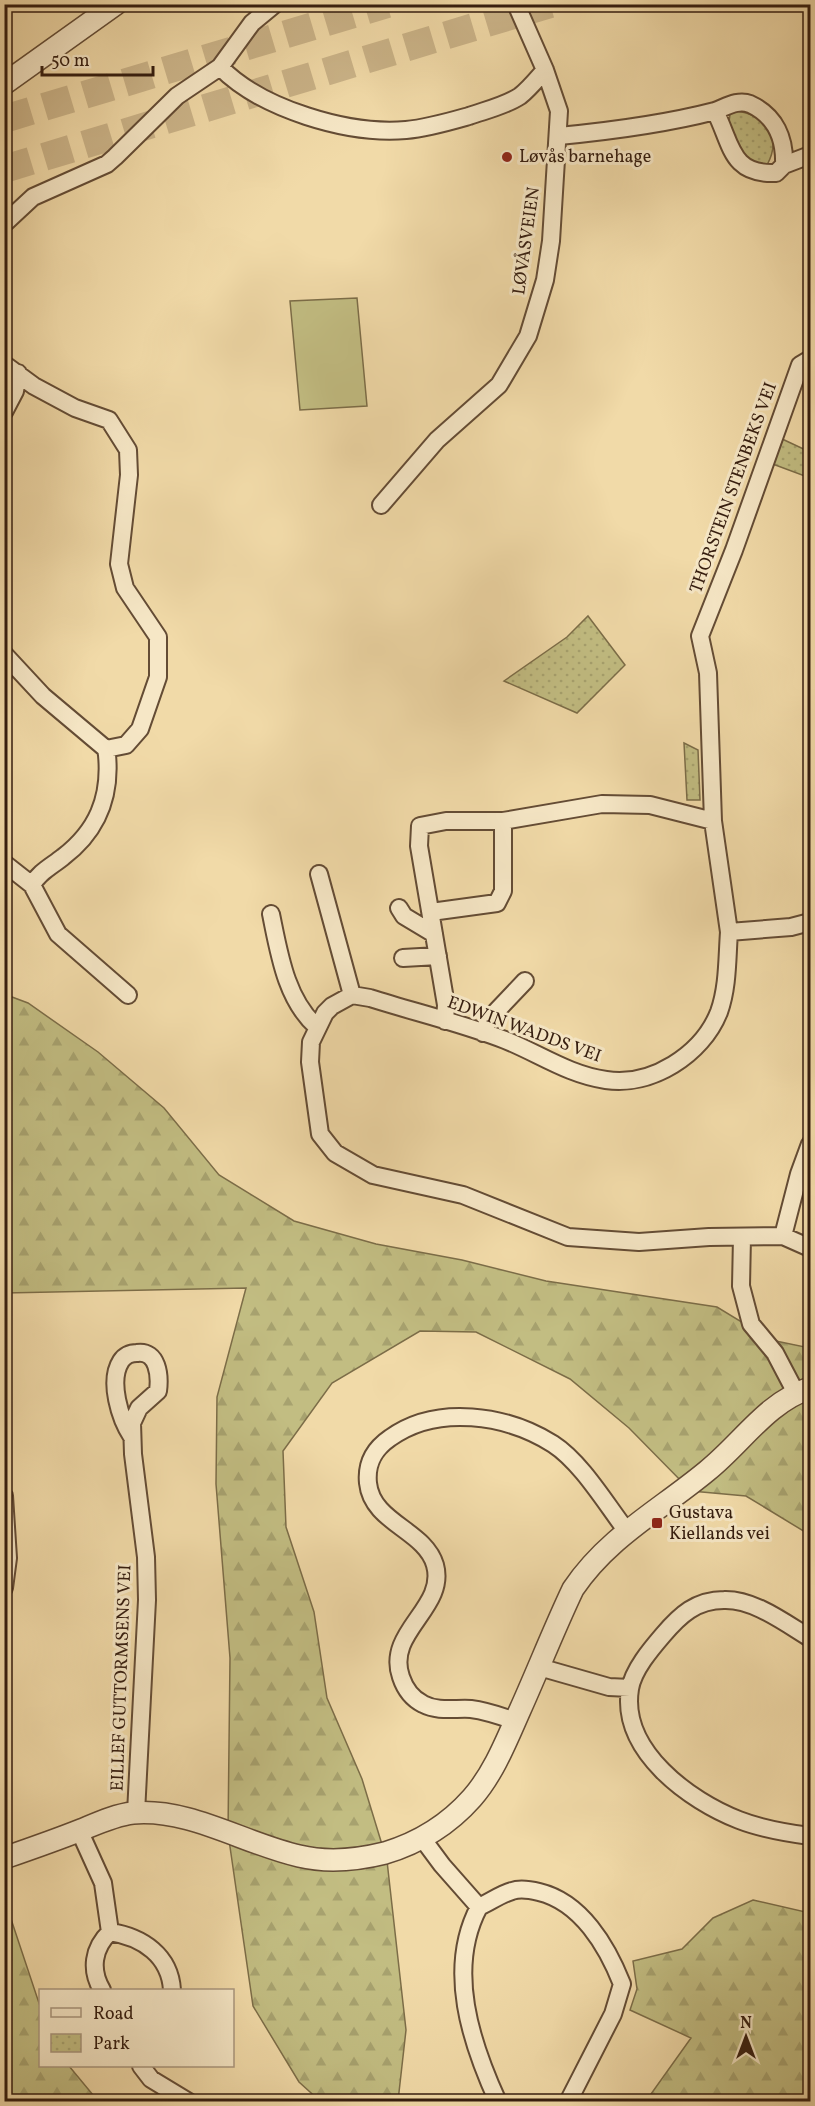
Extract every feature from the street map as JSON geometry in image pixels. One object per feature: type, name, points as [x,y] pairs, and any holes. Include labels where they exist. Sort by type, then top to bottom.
[{"type":"street","points":[[4,84],[116,4]]},
{"type":"street","points":[[4,224],[33,196],[107,164],[177,96],[220,67],[252,23],[275,4]]},
{"type":"street","name":"LØVÅSVEIEN","points":[[381,505],[437,440],[499,385],[528,336],[545,280],[551,241],[559,111],[545,70],[516,4]]},
{"type":"street","points":[[220,67],[248,91],[275,105],[328,120],[387,130],[422,129],[490,110],[520,95],[545,70]]},
{"type":"street","points":[[559,136],[600,132],[715,111],[739,102],[750,104],[771,120],[782,136],[784,165]]},
{"type":"street","points":[[715,111],[737,162],[749,170],[764,174],[776,173],[784,165],[810,155]]},
{"type":"street","name":"THORSTEIN STENBEKS VEI","points":[[700,636],[738,540],[800,365],[810,359]]},
{"type":"street","points":[[4,412],[10,405],[11,368]]},
{"type":"street","points":[[11,368],[34,386],[75,408],[109,420],[127,447],[129,475],[119,564],[125,588],[158,637],[159,659],[153,694],[140,729],[126,745],[106,749]]},
{"type":"street","name":"EDWIN WADDS VEI","points":[[352,995],[370,998],[483,1033],[591,1077],[624,1081],[657,1074],[690,1052],[714,1023],[725,992],[729,932],[713,821],[708,673],[700,636]]},
{"type":"street","points":[[4,654],[43,696],[106,749],[108,783],[101,812],[94,825],[72,850],[37,877],[32,885]]},
{"type":"street","points":[[445,1021],[446,1005],[419,846],[420,826],[446,821],[503,821],[602,804],[650,805],[713,821]]},
{"type":"street","points":[[431,912],[497,903],[503,891],[503,821]]},
{"type":"street","points":[[4,863],[32,885],[58,934],[128,995]]},
{"type":"street","points":[[319,873],[352,995],[332,1006],[317,1027],[311,1042],[310,1062],[320,1134],[335,1153],[373,1175],[463,1195],[568,1238],[630,1242],[783,1236],[810,1248]]},
{"type":"street","points":[[399,908],[404,916],[434,934]]},
{"type":"street","points":[[271,914],[291,991],[301,1013],[317,1027]]},
{"type":"street","points":[[729,932],[791,927],[810,922]]},
{"type":"street","points":[[403,958],[438,956]]},
{"type":"street","points":[[483,1033],[489,1019],[525,981]]},
{"type":"street","points":[[783,1236],[799,1174],[810,1144]]},
{"type":"street","points":[[4,1858],[80,1830],[136,1813],[170,1815],[278,1850],[315,1859],[338,1860],[373,1856],[399,1849],[443,1824],[472,1798],[487,1777],[515,1721],[573,1589],[601,1552],[626,1530],[710,1469],[768,1411],[803,1390],[751,1323],[741,1286],[741,1238]]},
{"type":"street","points":[[515,1721],[472,1709],[432,1708],[413,1698],[404,1687],[398,1658],[401,1645],[436,1588],[435,1566],[431,1555],[392,1522],[375,1502],[368,1486],[367,1472],[372,1454],[400,1431],[437,1418],[484,1419],[510,1425],[531,1432],[555,1446],[585,1477],[626,1530]]},
{"type":"street","name":"EILLEF GUTTORMSENS VEI","points":[[132,1437],[146,1557],[147,1600],[136,1813]]},
{"type":"street","points":[[4,1496],[8,1558],[4,1588]]},
{"type":"street","points":[[810,1638],[748,1604],[723,1600],[697,1604],[684,1612],[652,1648],[630,1688],[632,1720],[644,1749],[682,1787],[718,1811],[740,1821],[764,1828],[810,1836]]},
{"type":"street","points":[[539,1667],[609,1687],[630,1688]]},
{"type":"street","points":[[80,1830],[103,1883],[110,1932]]},
{"type":"street","points":[[422,1838],[479,1908]]},
{"type":"street","points":[[498,2102],[476,2048],[466,2004],[464,1946],[471,1923],[479,1908],[513,1890],[528,1889],[551,1895],[575,1909],[599,1939],[621,1984],[619,1998],[568,2102]]},
{"type":"street","points":[[102,1989],[94,1972],[94,1960],[102,1940],[110,1932]]},
{"type":"street","points":[[110,1932],[131,1939],[161,1957],[166,1964],[172,1989]]},
{"type":"street","points":[[142,2067],[151,2079],[189,2102]]},
{"type":"green space","points":[[738,111],[757,118],[769,130],[773,146],[767,165],[756,168],[740,159],[729,123],[730,113]]},
{"type":"green space","points":[[357,298],[367,406],[300,410],[290,301]]},
{"type":"green space","points":[[780,438],[810,452],[810,478],[770,463]]},
{"type":"green space","points":[[588,616],[625,665],[577,713],[504,681],[567,637]]},
{"type":"green space","points":[[684,743],[698,750],[700,800],[687,800]]},
{"type":"green space","points":[[4,994],[28,1003],[98,1052],[164,1108],[219,1175],[294,1221],[376,1244],[462,1260],[546,1281],[717,1307],[771,1340],[810,1348],[810,1535],[746,1496],[691,1491],[629,1428],[570,1379],[476,1332],[420,1331],[332,1383],[283,1451],[286,1527],[314,1612],[327,1698],[362,1779],[387,1861],[406,2030],[398,2101],[320,2101],[299,2082],[253,2006],[228,1833],[230,1658],[216,1484],[217,1397],[246,1288],[5,1293]]},
{"type":"green space","points":[[4,1898],[39,2003],[39,2067],[70,2067],[98,2101],[5,2101]]},
{"type":"green space","points":[[753,1900],[810,1913],[810,2101],[646,2101],[691,2038],[630,2010],[637,1989],[633,1961],[682,1949],[713,1918]]},
{"type":"tunnel","points":[[4,119],[387,4]]},
{"type":"tunnel","points":[[4,169],[550,4]]},
{"type":"place","name":"Løvås barnehage","points":[[507,157]]},
{"type":"place","name":"Gustava Kiellands vei","points":[[657,1523]]}]
